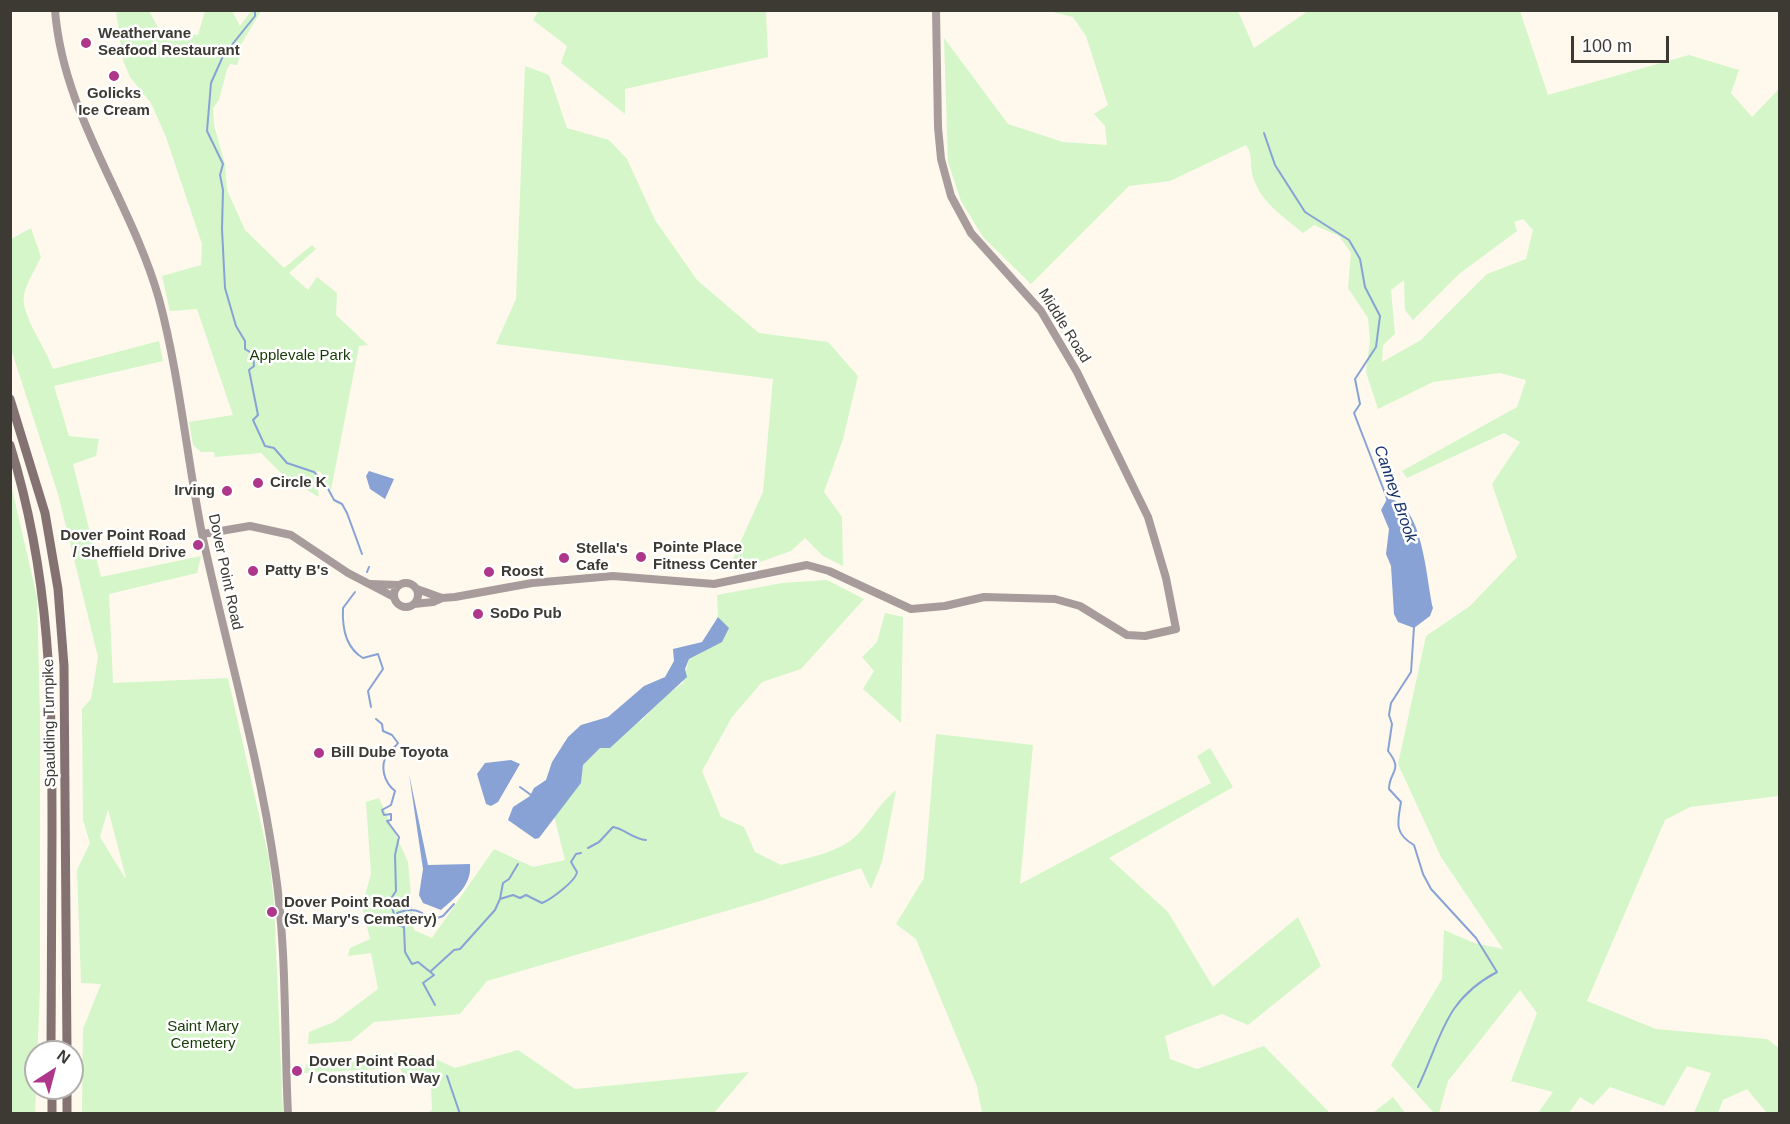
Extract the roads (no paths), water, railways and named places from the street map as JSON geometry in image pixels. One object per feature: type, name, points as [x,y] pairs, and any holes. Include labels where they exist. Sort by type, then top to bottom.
[{"type":"highway","name":"Spaulding Turnpike","points":[[10,399],[45,513],[58,589],[64,666],[67,1040]]},
{"type":"highway","name":"Spaulding Turnpike","points":[[10,445],[35,542],[47,623],[52,778],[51,1040]]},
{"type":"street","name":"Middle Road","points":[[442,598],[470,596],[532,583],[595,577],[724,583],[800,565],[822,568],[903,606],[918,609],[984,597],[1065,600],[1080,606],[1127,635],[1146,636],[1176,628],[1166,578],[1148,517],[1082,382],[1041,311],[971,233],[951,196],[941,159],[938,127],[936,10]]},
{"type":"street","name":"Dover Point Road","points":[[56,14],[67,72],[80,114],[138,236],[160,302],[202,534],[275,869],[281,931],[288,1113]]},
{"type":"street","points":[[202,534],[250,526],[291,535],[394,597],[402,606],[433,602],[442,598]]},
{"type":"street","points":[[369,584],[410,583],[417,589],[442,598]]},
{"type":"street","points":[[394,597],[398,585]]},
{"type":"street","points":[[414,604],[418,595],[417,589]]},
{"type":"water","points":[[369,471],[394,479],[385,499],[370,489],[366,476]]},
{"type":"water","points":[[1387,499],[1399,503],[1408,512],[1416,526],[1425,561],[1433,608],[1430,616],[1414,628],[1398,622],[1394,614],[1391,566],[1386,554],[1389,529],[1381,510]]},
{"type":"water","points":[[718,617],[729,628],[722,642],[689,659],[685,669],[687,677],[610,748],[600,748],[583,765],[581,783],[539,838],[535,839],[508,820],[513,807],[530,796],[534,788],[546,780],[552,762],[568,737],[581,725],[608,717],[644,686],[665,677],[674,661],[673,649],[702,642]]},
{"type":"water","points":[[511,760],[520,764],[498,802],[491,806],[486,804],[477,774],[485,763]]},
{"type":"water","points":[[409,774],[428,865],[470,864],[466,884],[441,910],[423,903],[419,895],[423,869]]},
{"type":"waterway","points":[[255,10],[255,16],[223,56],[211,83],[207,131],[223,164],[220,175],[223,190],[225,288],[236,326],[245,341],[245,349],[253,354],[254,366],[249,370],[258,415],[253,420],[265,446],[274,448],[287,463],[314,472],[325,483],[334,500],[342,504],[347,513],[362,554]]},
{"type":"waterway","name":"Canney Brook","points":[[1264,133],[1275,165],[1305,212],[1349,240],[1360,259],[1365,287],[1380,316],[1376,347],[1355,379],[1360,404],[1354,413],[1388,501]]},
{"type":"waterway","points":[[367,572],[369,567]]},
{"type":"waterway","points":[[355,592],[343,608],[346,636],[353,649],[363,658],[378,654],[383,669],[368,691],[371,707]]},
{"type":"waterway","name":"Canney Brook","points":[[1414,627],[1411,672],[1391,703],[1389,715],[1392,724],[1388,751],[1395,763],[1389,789],[1401,802],[1398,821],[1400,831],[1414,845],[1423,874],[1431,889],[1476,938],[1497,972],[1479,983],[1455,1008],[1418,1087]]},
{"type":"waterway","points":[[376,719],[382,724],[383,731],[392,735],[398,743],[388,753],[383,768],[388,783],[395,791],[391,805],[382,810],[384,815],[391,814],[391,820],[387,821],[399,837],[395,855],[396,891],[390,900],[397,925],[404,927],[405,952],[412,964],[418,962],[434,975],[423,983],[435,1005]]},
{"type":"waterway","points":[[520,787],[531,795]]},
{"type":"waterway","points":[[588,848],[599,842],[613,827],[646,840]]},
{"type":"waterway","points":[[431,971],[454,950],[460,949],[495,910],[500,899],[513,895],[520,898],[526,895],[542,903],[562,890],[576,876],[577,872],[571,862],[576,854],[581,853]]},
{"type":"waterway","points":[[500,899],[503,883],[509,879],[518,864]]},
{"type":"waterway","points":[[397,913],[415,910],[429,921],[443,916],[454,904]]},
{"type":"waterway","points":[[447,1076],[460,1114]]},
{"type":"place","name":"Weathervane Seafood Restaurant","points":[[86,43]]},
{"type":"place","name":"Golicks Ice Cream","points":[[114,76]]},
{"type":"place","name":"Circle K","points":[[258,483]]},
{"type":"place","name":"Irving","points":[[227,491]]},
{"type":"place","name":"Dover Point Road / Sheffield Drive","points":[[198,545]]},
{"type":"place","name":"Pointe Place Fitness Center","points":[[641,557]]},
{"type":"place","name":"Stella's Cafe","points":[[564,558]]},
{"type":"place","name":"Patty B's","points":[[253,571]]},
{"type":"place","name":"Roost","points":[[489,572]]},
{"type":"place","name":"SoDo Pub","points":[[478,614]]},
{"type":"place","name":"Bill Dube Toyota","points":[[319,753]]},
{"type":"place","name":"Dover Point Road (St. Mary's Cemetery)","points":[[272,912]]},
{"type":"place","name":"Dover Point Road / Constitution Way","points":[[297,1071]]},
{"type":"park label","name":"Applevale Park","points":[[300,356]]},
{"type":"park label","name":"Saint Mary Cemetery","points":[[203,1036]]}]
